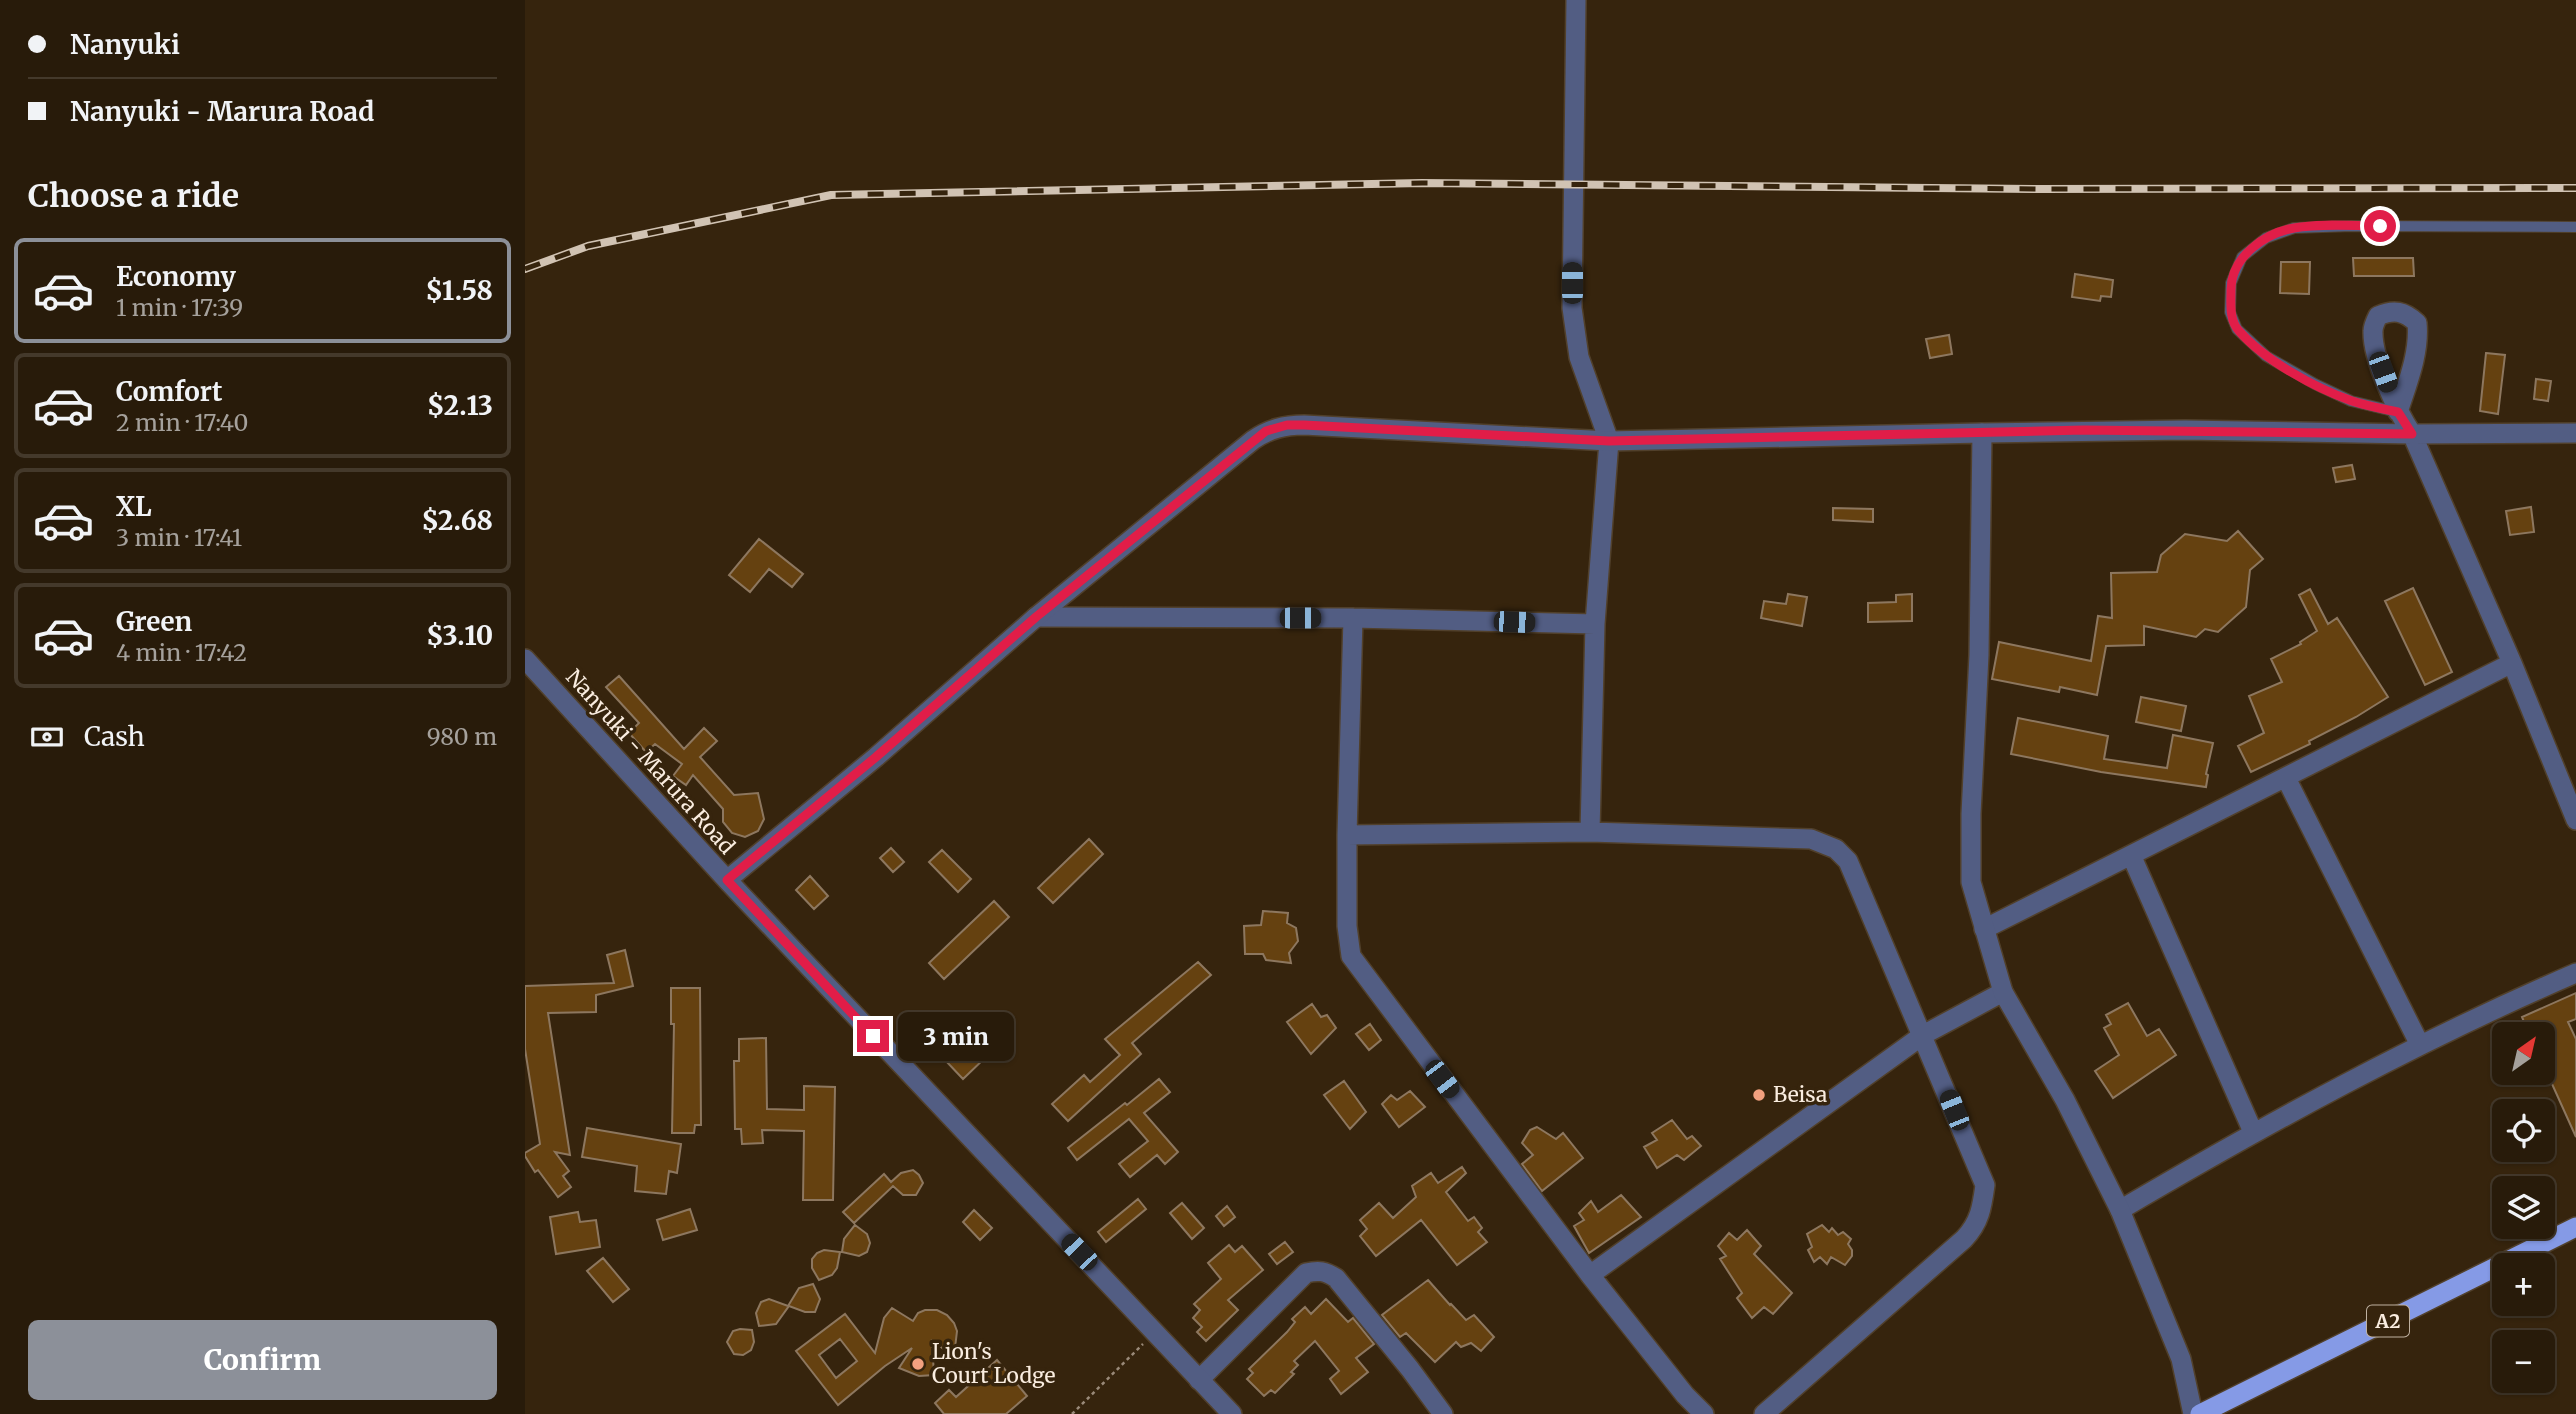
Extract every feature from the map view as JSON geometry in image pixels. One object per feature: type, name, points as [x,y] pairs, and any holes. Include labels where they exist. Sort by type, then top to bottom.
[{"type":"highway","name":"A2","points":[[2200,1414],[2576,1227]]},
{"type":"street","points":[[1576,0],[1572,308],[1579,357],[1609,441],[1595,624],[1590,832]]},
{"type":"street","points":[[2398,412],[2412,434],[2512,663],[2576,820]]},
{"type":"street","points":[[727,880],[876,757],[1036,617],[1266,431],[1287,425],[1609,441],[2185,430],[2412,434],[2576,433]]},
{"type":"street","points":[[1982,433],[1971,882],[2003,992],[2065,1100],[2120,1210],[2181,1359],[2193,1414]]},
{"type":"street","points":[[1036,617],[1353,618],[1595,624]]},
{"type":"street","points":[[1353,618],[1347,835],[1347,926],[1351,956],[1590,1275],[1685,1395],[1704,1414]]},
{"type":"street","name":"Nanyuki - Marura Road","points":[[525,659],[727,880],[1232,1414]]},
{"type":"street","points":[[1984,929],[2512,663]]},
{"type":"street","points":[[2286,778],[2420,1045]]},
{"type":"street","points":[[1347,835],[1590,832],[1811,839],[1836,849],[1847,861],[1985,1185],[1980,1216],[1964,1239],[1763,1414]]},
{"type":"street","points":[[2131,857],[2253,1132]]},
{"type":"street","points":[[2120,1210],[2253,1132],[2420,1045],[2576,973]]},
{"type":"street","points":[[1590,1275],[1923,1035],[2003,992]]},
{"type":"street","points":[[1199,1380],[1306,1273],[1327,1272],[1336,1279],[1410,1369],[1443,1414]]},
{"type":"lane","points":[[2398,412],[2351,401],[2315,384],[2266,356],[2237,329],[2231,312],[2231,283],[2242,257],[2266,239],[2294,228],[2576,228]]},
{"type":"path","points":[[1072,1414],[1155,1332]]},
{"type":"building","points":[[2353,258],[2413,258],[2414,276],[2354,276]]},
{"type":"building","points":[[2281,262],[2310,262],[2309,294],[2280,293]]},
{"type":"building","points":[[2075,274],[2113,280],[2111,297],[2101,296],[2100,301],[2072,297]]},
{"type":"building","points":[[1949,335],[1952,354],[1930,358],[1926,339]]},
{"type":"building","points":[[2486,353],[2505,355],[2498,414],[2480,411]]},
{"type":"building","points":[[2536,379],[2551,381],[2548,401],[2534,399]]},
{"type":"building","points":[[2352,465],[2355,479],[2336,482],[2333,468]]},
{"type":"building","points":[[2531,507],[2534,532],[2510,535],[2506,511]]},
{"type":"building","points":[[1833,508],[1873,509],[1873,522],[1833,520]]},
{"type":"building","points":[[2238,531],[2263,559],[2250,570],[2246,607],[2218,632],[2205,629],[2196,637],[2144,626],[2144,645],[2106,646],[2097,695],[2060,687],[2059,692],[1992,679],[1999,642],[2091,661],[2098,616],[2112,618],[2111,573],[2157,572],[2161,555],[2185,534],[2227,541]]},
{"type":"building","points":[[759,539],[803,574],[792,587],[769,569],[750,592],[729,575]]},
{"type":"building","points":[[2413,588],[2452,672],[2425,685],[2385,601]]},
{"type":"building","points":[[2310,589],[2328,624],[2337,618],[2388,697],[2309,741],[2310,744],[2251,772],[2238,746],[2264,733],[2249,696],[2282,682],[2271,659],[2301,644],[2300,642],[2317,631],[2299,595]]},
{"type":"building","points":[[1788,594],[1807,597],[1802,626],[1761,618],[1764,601],[1786,604]]},
{"type":"building","points":[[1912,594],[1912,621],[1868,622],[1868,603],[1896,602],[1896,595]]},
{"type":"building","points":[[619,676],[684,749],[704,728],[717,741],[700,757],[734,795],[758,793],[764,819],[758,831],[745,837],[732,833],[723,822],[723,809],[693,775],[686,785],[673,776],[682,764],[655,744],[646,752],[629,733],[639,723],[606,687]]},
{"type":"building","points":[[2141,697],[2186,706],[2181,731],[2136,722]]},
{"type":"building","points":[[2018,718],[2108,736],[2104,759],[2167,768],[2173,735],[2213,743],[2206,787],[2101,772],[2011,754]]},
{"type":"building","points":[[1089,839],[1103,854],[1053,903],[1038,888]]},
{"type":"building","points":[[891,848],[904,862],[893,872],[880,858]]},
{"type":"building","points":[[942,850],[971,879],[958,892],[929,862]]},
{"type":"building","points":[[810,876],[828,896],[814,909],[796,890]]},
{"type":"building","points":[[994,901],[1009,917],[944,979],[929,963]]},
{"type":"building","points":[[1263,911],[1288,913],[1287,923],[1296,928],[1298,941],[1289,953],[1291,963],[1266,960],[1263,954],[1245,954],[1244,926],[1261,925]]},
{"type":"building","points":[[625,950],[633,986],[596,995],[596,1012],[548,1013],[570,1155],[555,1152],[569,1171],[563,1176],[571,1187],[558,1197],[538,1170],[535,1172],[525,1156],[525,1153],[540,1144],[525,1049],[525,986],[614,983],[607,955]]},
{"type":"building","points":[[1198,962],[1211,975],[1132,1043],[1141,1054],[1068,1121],[1052,1104],[1084,1075],[1090,1082],[1120,1055],[1105,1039]]},
{"type":"building","points":[[671,988],[700,988],[701,1125],[695,1125],[694,1133],[672,1133],[674,1024],[671,1024]]},
{"type":"building","points":[[2576,993],[2576,1019],[2568,1022],[2576,1039],[2576,1137],[2552,1085],[2555,1085],[2555,1022],[2524,1022],[2522,1017]]},
{"type":"building","points":[[2128,1003],[2147,1036],[2159,1029],[2176,1055],[2113,1098],[2095,1071],[2119,1055],[2104,1028],[2111,1024],[2106,1015]]},
{"type":"building","points":[[1312,1004],[1321,1017],[1327,1015],[1336,1028],[1311,1054],[1287,1022]]},
{"type":"building","points":[[1370,1024],[1381,1040],[1369,1050],[1356,1034]]},
{"type":"building","points":[[939,1032],[961,1056],[975,1043],[987,1056],[963,1079],[928,1042]]},
{"type":"building","points":[[766,1038],[767,1109],[804,1110],[804,1086],[835,1087],[833,1200],[803,1200],[804,1131],[762,1130],[763,1143],[742,1144],[741,1129],[735,1129],[734,1061],[739,1061],[739,1039]]},
{"type":"building","points":[[1159,1079],[1170,1092],[1144,1113],[1178,1152],[1165,1164],[1157,1155],[1130,1177],[1119,1164],[1148,1141],[1129,1119],[1077,1160],[1068,1148]]},
{"type":"building","points":[[1344,1081],[1366,1112],[1350,1129],[1324,1095]]},
{"type":"building","points":[[1410,1091],[1425,1107],[1399,1127],[1382,1104],[1391,1095],[1397,1100]]},
{"type":"building","points":[[1672,1120],[1687,1139],[1692,1136],[1701,1146],[1684,1160],[1677,1155],[1657,1168],[1644,1147],[1657,1140],[1652,1133]]},
{"type":"building","points":[[1537,1127],[1556,1139],[1563,1133],[1583,1158],[1542,1191],[1522,1164],[1533,1155],[1522,1143],[1530,1130]]},
{"type":"building","points":[[587,1128],[681,1144],[677,1173],[669,1171],[666,1194],[635,1191],[637,1166],[582,1157]]},
{"type":"building","points":[[1462,1167],[1466,1173],[1446,1192],[1468,1221],[1474,1217],[1482,1228],[1478,1232],[1487,1242],[1457,1265],[1421,1220],[1376,1256],[1360,1236],[1367,1229],[1360,1220],[1379,1203],[1393,1218],[1416,1197],[1412,1186],[1431,1173],[1438,1183]]},
{"type":"building","points":[[913,1170],[923,1183],[916,1195],[903,1195],[893,1186],[854,1223],[843,1212],[884,1174],[891,1182],[901,1173]]},
{"type":"building","points":[[1621,1195],[1641,1217],[1589,1253],[1574,1226],[1584,1220],[1579,1213],[1591,1201],[1598,1212]]},
{"type":"building","points":[[1138,1199],[1146,1209],[1106,1242],[1098,1232]]},
{"type":"building","points":[[1182,1203],[1204,1228],[1192,1239],[1170,1213]]},
{"type":"building","points":[[1227,1206],[1235,1217],[1224,1226],[1216,1216]]},
{"type":"building","points":[[690,1209],[697,1230],[663,1240],[657,1220]]},
{"type":"building","points":[[974,1210],[992,1228],[980,1240],[963,1222]]},
{"type":"building","points":[[578,1212],[580,1222],[596,1220],[600,1247],[556,1254],[550,1217]]},
{"type":"building","points":[[855,1225],[867,1234],[870,1243],[867,1252],[859,1256],[842,1252],[844,1239]]},
{"type":"building","points":[[1822,1225],[1829,1232],[1832,1228],[1838,1235],[1843,1232],[1851,1239],[1848,1244],[1852,1256],[1845,1265],[1831,1257],[1827,1264],[1820,1257],[1814,1262],[1808,1250],[1812,1247],[1807,1234]]},
{"type":"building","points":[[1747,1230],[1761,1246],[1754,1254],[1792,1293],[1773,1314],[1764,1307],[1752,1318],[1737,1298],[1742,1293],[1720,1259],[1726,1256],[1718,1246],[1729,1233],[1737,1240]]},
{"type":"building","points":[[1285,1242],[1293,1252],[1277,1264],[1269,1254]]},
{"type":"building","points":[[1229,1245],[1235,1252],[1242,1246],[1263,1270],[1228,1300],[1238,1310],[1206,1341],[1197,1332],[1202,1327],[1193,1318],[1200,1310],[1194,1304],[1221,1279],[1208,1263]]},
{"type":"building","points":[[824,1250],[840,1252],[837,1268],[832,1275],[819,1280],[812,1268],[812,1259]]},
{"type":"building","points":[[603,1258],[629,1289],[613,1302],[587,1271]]},
{"type":"building","points":[[1428,1280],[1466,1320],[1474,1315],[1494,1337],[1481,1351],[1471,1343],[1461,1347],[1456,1342],[1435,1362],[1406,1333],[1400,1337],[1382,1315]]},
{"type":"building","points":[[813,1284],[820,1299],[815,1312],[805,1312],[789,1306],[776,1324],[759,1326],[756,1313],[761,1302],[769,1299],[788,1306],[799,1288]]},
{"type":"building","points":[[1326,1299],[1348,1322],[1353,1318],[1374,1344],[1356,1358],[1368,1372],[1341,1394],[1330,1379],[1339,1371],[1315,1341],[1294,1361],[1298,1365],[1291,1372],[1294,1374],[1275,1393],[1271,1390],[1264,1396],[1247,1379],[1253,1373],[1249,1369],[1287,1332],[1295,1322],[1292,1319],[1305,1307],[1311,1314]]},
{"type":"building","points":[[892,1308],[913,1321],[918,1313],[937,1310],[947,1315],[954,1323],[957,1331],[955,1348],[951,1354],[932,1341],[934,1375],[919,1376],[899,1368],[912,1348],[885,1366],[838,1405],[796,1351],[845,1314],[875,1353],[884,1318]],"holes":[[[840,1339],[857,1361],[836,1378],[819,1355]]]},
{"type":"building","points":[[752,1330],[754,1342],[751,1350],[743,1355],[734,1354],[727,1342],[733,1331]]},
{"type":"building","points":[[997,1360],[1027,1396],[1006,1414],[944,1414],[935,1403],[949,1390],[956,1397]]},
{"type":"railway","points":[[525,269],[588,246],[831,195],[1422,183],[2037,189],[2576,188]]},
{"type":"place","name":"Beisa","points":[[1759,1095]]},
{"type":"place","name":"Lion's Court Lodge","points":[[918,1364]]},
{"type":"route","points":[[873,1036],[727,880],[876,757],[1036,617],[1266,431],[1287,425],[1304,425],[1609,441],[2084,430],[2412,434],[2398,412],[2351,401],[2266,356],[2237,329],[2231,312],[2231,283],[2242,257],[2266,239],[2294,228],[2380,226]]}]
